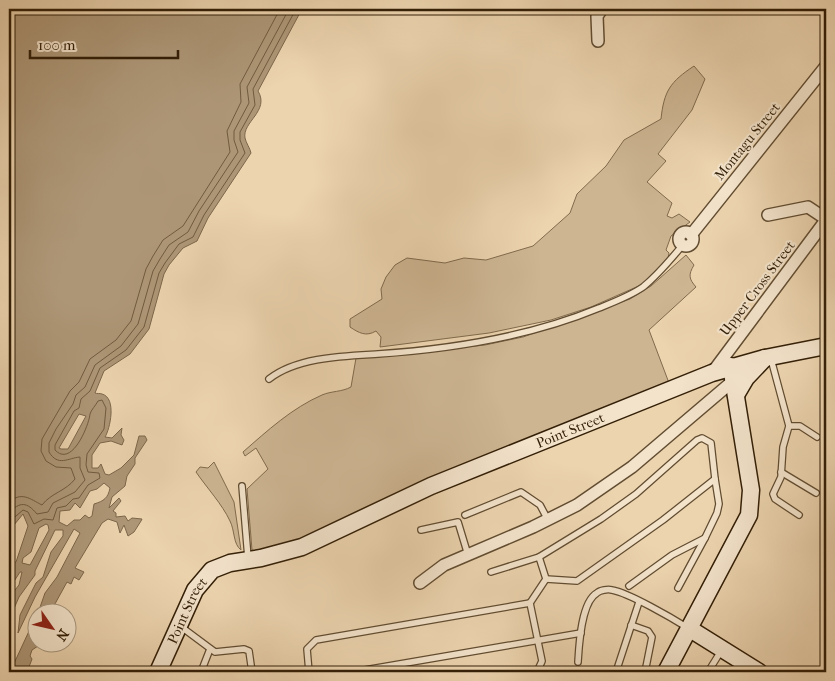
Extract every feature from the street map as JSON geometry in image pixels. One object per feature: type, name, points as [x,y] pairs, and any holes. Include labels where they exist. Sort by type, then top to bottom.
[{"type":"street","points":[[598,41],[597,16],[602,9]]},
{"type":"street","name":"Montagu Street","points":[[682,246],[678,241],[680,235],[686,232],[691,235],[826,66]]},
{"type":"street","points":[[768,216],[808,207],[826,220]]},
{"type":"street","name":"Upper Cross Street","points":[[712,373],[826,220]]},
{"type":"street","name":"Point Street","points":[[158,672],[195,590],[203,578],[213,570],[302,547],[431,486],[712,373],[734,380],[763,361],[826,346]]},
{"type":"street","points":[[420,583],[444,565],[548,520],[577,505],[632,467],[734,380],[763,361]]},
{"type":"street","points":[[666,672],[749,515],[751,490],[734,380]]},
{"type":"street","points":[[690,629],[759,672]]},
{"type":"lane","points":[[269,379],[283,369],[342,355],[378,354],[481,342],[507,337],[576,317],[632,294],[644,286],[682,246]]},
{"type":"lane","points":[[763,361],[789,426],[783,447],[781,472],[773,497],[799,515]]},
{"type":"lane","points":[[789,426],[800,426],[817,437]]},
{"type":"lane","points":[[491,572],[539,557],[601,519],[636,494],[680,454],[702,438],[712,443],[719,504],[717,513],[705,538],[678,588]]},
{"type":"lane","points":[[781,472],[816,493]]},
{"type":"lane","points":[[546,579],[577,581],[663,520],[715,479]]},
{"type":"lane","points":[[242,486],[248,560]]},
{"type":"lane","points":[[465,514],[521,492],[540,505],[548,520]]},
{"type":"lane","points":[[421,530],[450,522],[458,522],[468,555]]},
{"type":"lane","points":[[629,586],[672,555],[705,538]]},
{"type":"lane","points":[[539,557],[546,579]]},
{"type":"lane","points":[[537,672],[542,661],[530,603],[546,579]]},
{"type":"lane","points":[[578,662],[581,633],[588,603],[597,592],[611,590],[639,602],[690,629]]},
{"type":"lane","points":[[616,672],[639,602]]},
{"type":"lane","points":[[309,672],[307,649],[316,640],[530,603]]},
{"type":"lane","points":[[631,625],[648,631],[652,636],[645,672]]},
{"type":"lane","points":[[180,626],[210,649],[222,653],[249,651],[252,672]]},
{"type":"lane","points":[[353,672],[581,633]]},
{"type":"lane","points":[[201,672],[210,649]]},
{"type":"lane","points":[[708,672],[722,649]]},
{"type":"shaded area","points":[[694,66],[705,79],[692,110],[658,154],[666,161],[647,182],[672,203],[667,216],[672,218],[679,214],[690,222],[671,236],[666,250],[669,253],[668,258],[641,285],[591,307],[551,320],[489,333],[380,347],[381,337],[376,331],[363,334],[350,327],[350,319],[382,299],[381,289],[386,277],[395,265],[407,258],[445,263],[464,258],[486,260],[533,246],[570,213],[577,194],[606,166],[624,140],[661,119],[666,94],[679,77]]},
{"type":"shaded area","points":[[686,255],[694,265],[690,277],[696,287],[649,330],[669,383],[294,543],[256,551],[252,550],[247,489],[268,469],[256,448],[245,456],[243,452],[280,420],[300,406],[322,395],[351,387],[356,358],[485,345],[523,337],[630,299],[651,286]]},
{"type":"shaded area","points":[[214,462],[234,502],[241,550],[238,547],[227,515],[196,472],[200,467],[208,468]]},
{"type":"water","points":[[9,9],[302,9],[258,91],[261,105],[245,132],[245,138],[251,153],[208,218],[197,241],[183,248],[169,265],[164,274],[149,329],[130,354],[104,371],[95,393],[107,397],[110,401],[111,414],[105,437],[112,438],[122,428],[121,435],[124,440],[122,445],[111,441],[100,443],[92,455],[92,468],[98,468],[101,464],[105,474],[109,475],[121,468],[134,455],[139,436],[145,436],[147,440],[135,458],[135,464],[127,476],[125,486],[112,497],[109,508],[119,498],[121,501],[113,511],[116,513],[116,517],[125,516],[128,521],[132,518],[142,519],[134,532],[128,536],[124,525],[120,533],[117,522],[108,519],[102,523],[75,568],[84,572],[79,580],[74,577],[71,584],[67,582],[55,604],[41,604],[45,593],[57,577],[80,533],[74,529],[32,604],[28,604],[28,612],[18,633],[20,615],[36,583],[43,577],[51,552],[63,536],[63,530],[55,530],[35,571],[35,575],[19,597],[9,620],[11,595],[19,585],[22,572],[20,572],[9,589],[9,565],[16,562],[28,526],[23,514],[9,531]],"holes":[[[79,414],[86,416],[68,449],[59,448]],[[104,483],[110,488],[108,494],[105,499],[94,504],[92,516],[89,518],[85,515],[80,520],[74,520],[67,526],[59,522],[60,511],[70,510],[75,503],[80,508],[90,491],[97,489]],[[46,524],[49,530],[30,565],[22,563],[23,558],[31,552],[39,528]]]},
{"type":"water","points":[[28,633],[28,654],[31,654],[32,659],[27,672],[10,672]]}]
